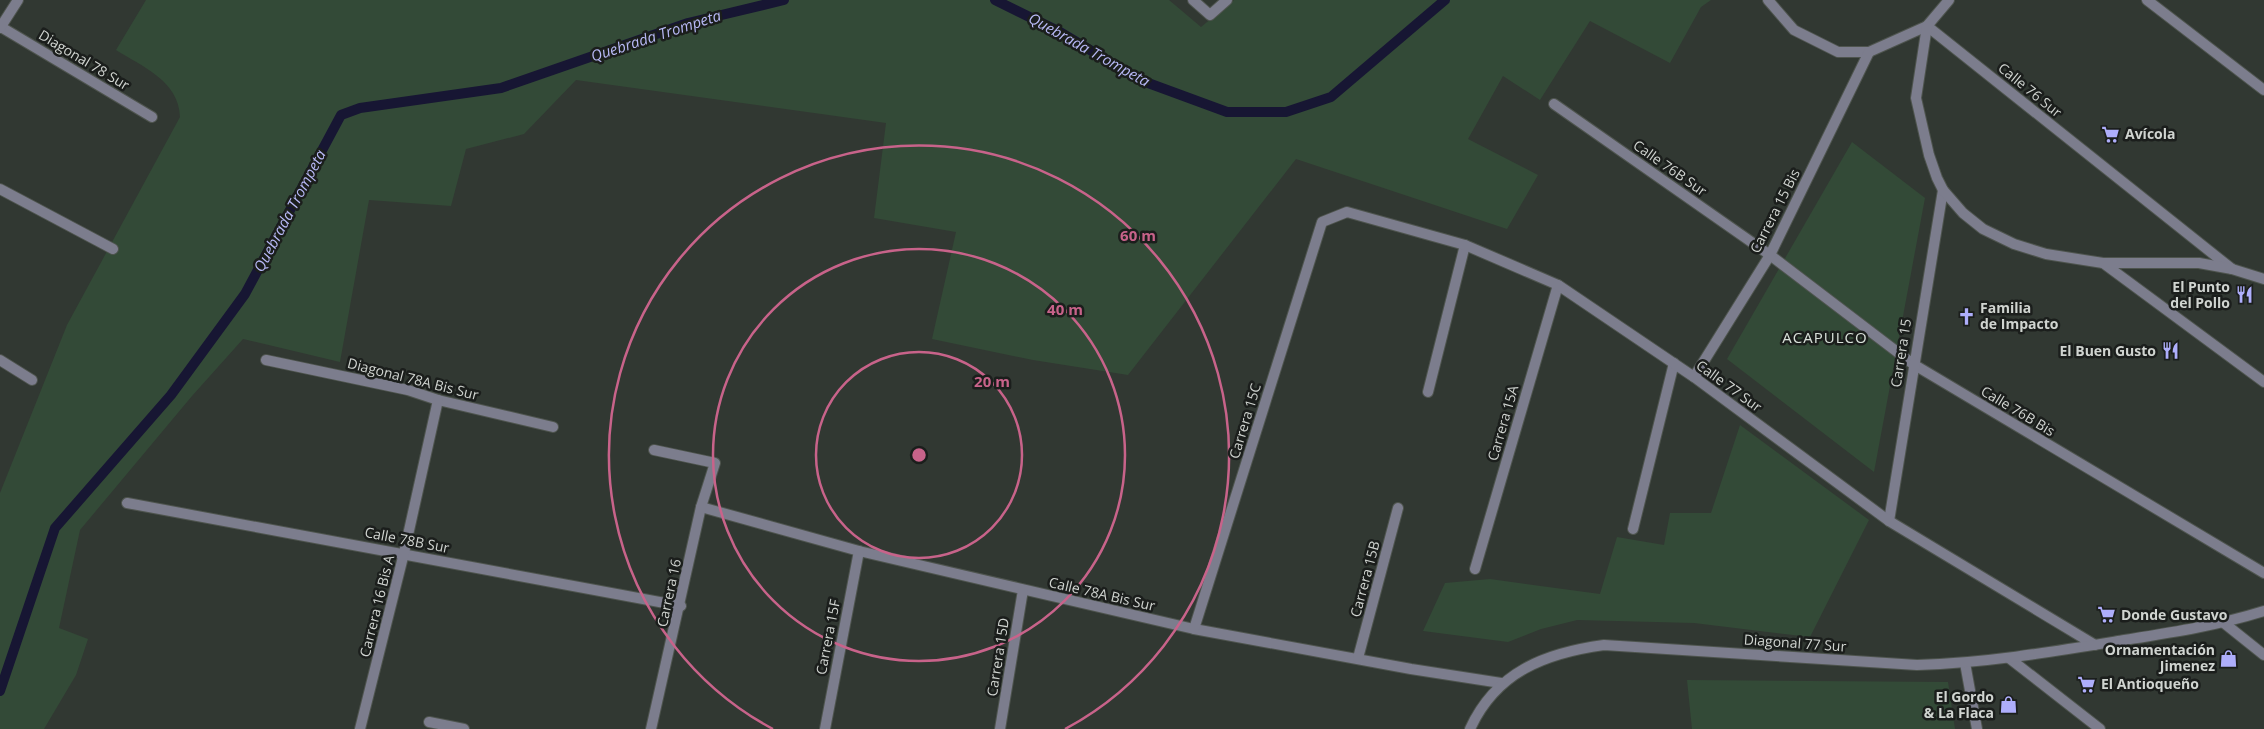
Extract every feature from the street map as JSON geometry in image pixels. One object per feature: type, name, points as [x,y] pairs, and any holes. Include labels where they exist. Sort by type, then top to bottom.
[{"type":"street","points":[[0,28],[18,0]]},
{"type":"street","points":[[1193,0],[1210,15],[1227,0]]},
{"type":"street","points":[[1768,0],[1794,30],[1838,52],[1869,52],[1927,26],[1949,0]]},
{"type":"street","points":[[2147,0],[2264,90]]},
{"type":"street","points":[[1927,26],[1916,98],[1929,154],[1942,190],[1963,213],[1983,229],[2014,244],[2046,254],[2103,263],[2199,264],[2232,269]]},
{"type":"street","name":"Calle 76 Sur","points":[[1927,26],[2232,269],[2264,279]]},
{"type":"street","name":"Diagonal 78 Sur","points":[[0,28],[152,117]]},
{"type":"street","name":"Carrera 15 Bis","points":[[1694,377],[1770,255],[1869,52]]},
{"type":"street","name":"Calle 76B Sur","points":[[1554,104],[1770,255]]},
{"type":"street","points":[[0,188],[114,249]]},
{"type":"street","name":"Carrera 15","points":[[1889,521],[1942,190]]},
{"type":"street","name":"Calle 77 Sur","points":[[1322,222],[1347,212],[1465,245],[1558,285],[1694,377],[1889,521],[2095,645]]},
{"type":"street","name":"Carrera 15C","points":[[1194,629],[1322,222]]},
{"type":"street","points":[[1428,392],[1465,245]]},
{"type":"street","name":"Calle 76B Bis","points":[[1770,255],[1913,364],[2264,573]]},
{"type":"street","points":[[2103,263],[2264,382]]},
{"type":"street","name":"Carrera 15A","points":[[1475,569],[1558,285]]},
{"type":"street","points":[[0,360],[32,380]]},
{"type":"street","name":"Diagonal 78A Bis Sur","points":[[266,360],[408,390],[438,400],[553,427]]},
{"type":"street","points":[[1633,529],[1674,363]]},
{"type":"street","name":"Carrera 16 Bis A","points":[[360,729],[404,553],[438,400]]},
{"type":"street","name":"Carrera 16","points":[[651,729],[681,606],[701,507],[715,463],[654,450]]},
{"type":"street","name":"Calle 78B Sur","points":[[127,503],[681,606]]},
{"type":"street","name":"Calle 78A Bis Sur","points":[[701,507],[859,551],[1194,629],[1501,683]]},
{"type":"street","name":"Carrera 15B","points":[[1358,658],[1398,508]]},
{"type":"street","name":"Carrera 15F","points":[[825,729],[859,551]]},
{"type":"street","name":"Carrera 15D","points":[[1000,729],[1023,590]]},
{"type":"street","name":"Diagonal 77 Sur","points":[[1501,683],[1540,660],[1575,650],[1604,645],[1917,664],[1966,663],[2224,624],[2264,611]]},
{"type":"street","points":[[2224,624],[2264,655]]},
{"type":"street","points":[[2009,658],[2100,729]]},
{"type":"street","points":[[1966,663],[1977,729]]},
{"type":"street","points":[[1470,729],[1487,699],[1501,683]]},
{"type":"street","points":[[429,722],[464,729]]},
{"type":"green space","points":[[146,0],[1169,0],[1201,27],[1234,0],[1711,0],[1701,7],[1670,63],[1590,21],[1540,100],[1503,76],[1468,139],[1538,175],[1507,229],[1296,159],[1128,375],[1033,360],[932,339],[956,232],[874,218],[886,123],[576,80],[524,134],[466,149],[451,206],[369,200],[340,362],[243,339],[192,396],[80,530],[59,628],[88,639],[76,675],[44,729],[0,729],[0,493],[67,325],[180,117],[178,104],[166,84],[148,69],[116,50]]},
{"type":"green space","points":[[1852,142],[1925,198],[1874,472],[1727,359]]},
{"type":"green space","points":[[1740,425],[1869,520],[1810,637],[1694,623],[1577,620],[1541,629],[1508,642],[1423,631],[1445,583],[1490,579],[1600,594],[1617,537],[1664,545],[1670,513],[1711,513]]},
{"type":"green space","points":[[1687,680],[1948,682],[1955,729],[1692,729]]},
{"type":"waterway","name":"Quebrada Trompeta","points":[[0,691],[55,528],[171,395],[245,294],[341,115],[360,108],[501,88],[688,23],[784,0]]},
{"type":"waterway","name":"Quebrada Trompeta","points":[[995,0],[1060,32],[1140,80],[1227,112],[1286,112],[1331,97],[1445,0]]},
{"type":"place","name":"Avícola","points":[[2111,134]]},
{"type":"place","name":"El Punto del Pollo","points":[[2244,295]]},
{"type":"place","name":"Familia de Impacto","points":[[1966,316]]},
{"type":"place","name":"El Buen Gusto","points":[[2170,351]]},
{"type":"place","name":"Donde Gustavo","points":[[2107,615]]},
{"type":"place","name":"Ornamentación Jimenez","points":[[2229,658]]},
{"type":"place","name":"El Antioqueño","points":[[2087,684]]},
{"type":"place","name":"El Gordo & La Flaca","points":[[2008,705]]},
{"type":"district","name":"ACAPULCO","points":[[1825,338]]}]
